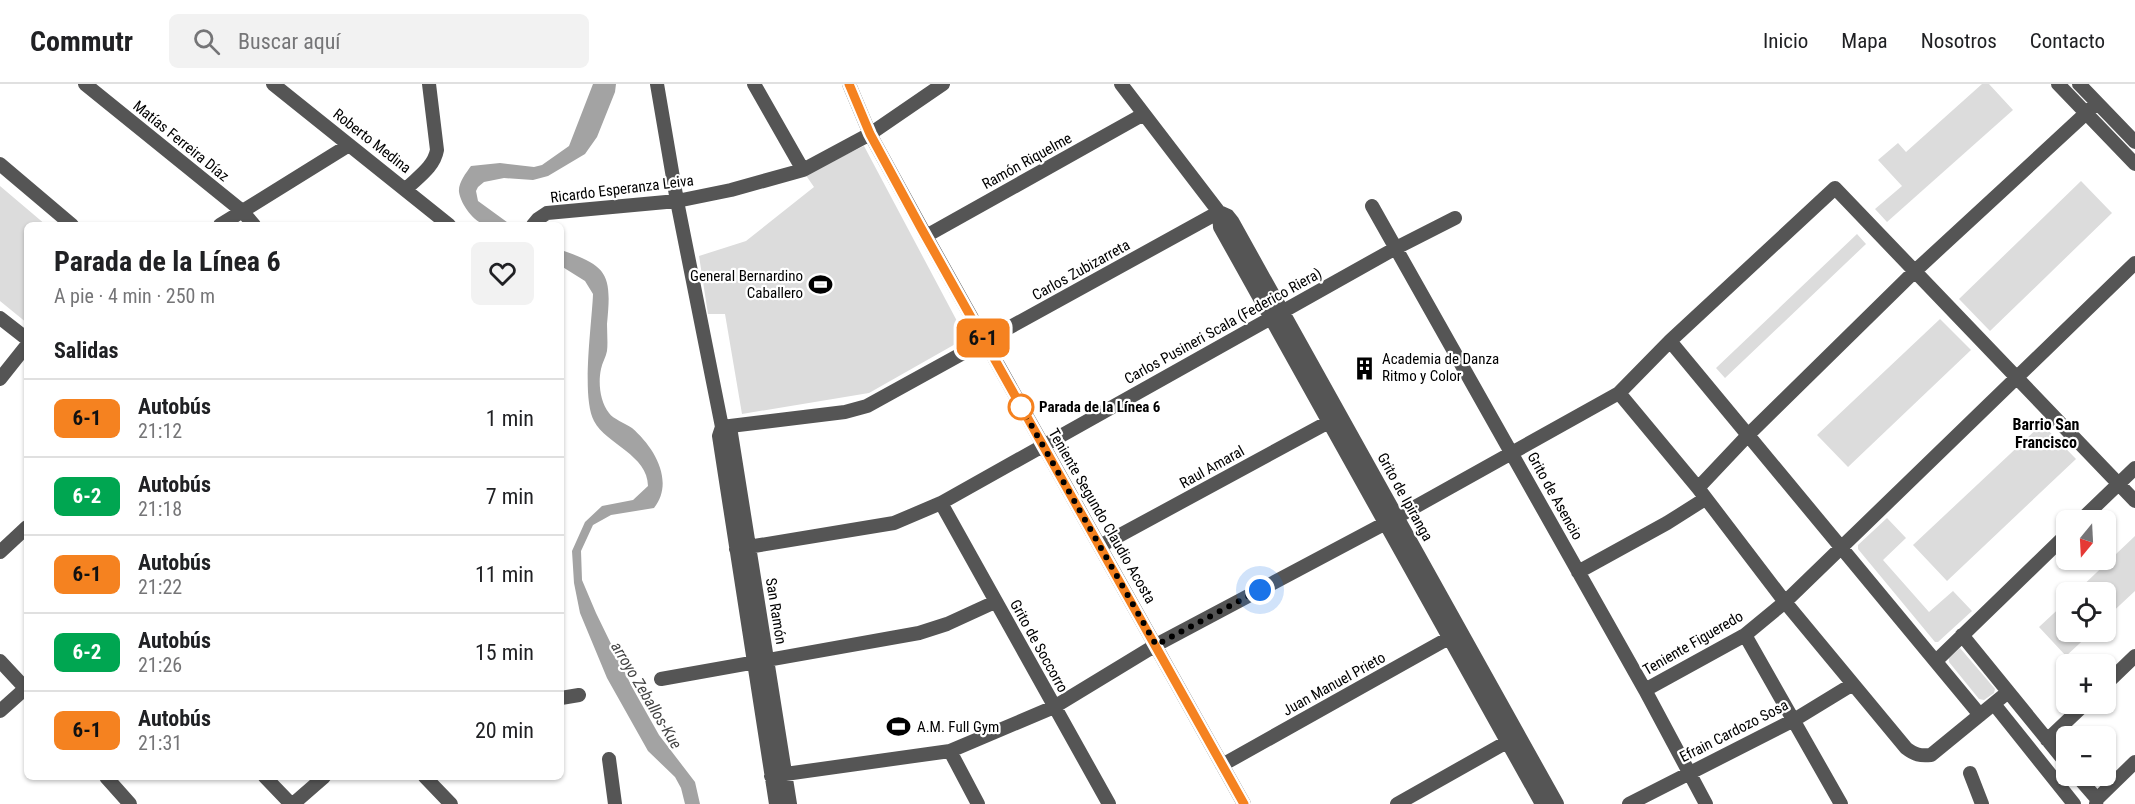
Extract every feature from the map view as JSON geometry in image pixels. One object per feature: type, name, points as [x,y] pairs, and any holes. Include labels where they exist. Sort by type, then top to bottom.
[{"type":"street","name":"Matías Ferreira Díaz","points":[[85,84],[251,222]]},
{"type":"street","name":"Roberto Medina","points":[[273,84],[445,222]]},
{"type":"street","points":[[406,189],[432,164],[437,150],[429,84]]},
{"type":"street","name":"San Ramón","points":[[657,84],[677,201],[722,427],[719,435],[743,548],[778,775],[776,804]]},
{"type":"street","points":[[754,84],[803,170]]},
{"type":"street","name":"Teniente Segundo Claudio Acosta","points":[[849,84],[870,134],[1244,804]]},
{"type":"street","name":"Ricardo Esperanza Leiva","points":[[536,222],[547,213],[677,201],[730,190],[803,170],[870,134],[943,84]]},
{"type":"street","name":"Grito de Ipiranga","points":[[1122,84],[1219,212],[1228,216],[1232,221],[1277,316],[1513,738],[1557,804]]},
{"type":"street","points":[[2079,84],[2135,142]]},
{"type":"street","points":[[2059,85],[2135,164]]},
{"type":"street","points":[[1578,572],[1667,523],[1701,493],[1749,434],[1915,271],[2097,103]]},
{"type":"street","name":"Ramón Riquelme","points":[[926,236],[1144,114]]},
{"type":"street","points":[[225,222],[349,145]]},
{"type":"street","points":[[0,164],[68,222]]},
{"type":"street","points":[[778,775],[950,751],[1054,707],[1156,645],[1512,453],[1619,393],[1670,341],[1835,188],[2135,501]]},
{"type":"street","name":"Grito de Asencio","points":[[1372,206],[1645,690],[1706,804]]},
{"type":"street","name":"Carlos Zubizarreta","points":[[722,427],[845,412],[867,406],[1219,212]]},
{"type":"street","name":"Carlos Pusineri Scala (Federico Riera)","points":[[743,548],[894,523],[941,503],[1396,248],[1455,218]]},
{"type":"street","name":"Teniente Figueredo","points":[[1645,690],[1745,634],[1785,602],[2135,263]]},
{"type":"street","points":[[0,318],[24,337]]},
{"type":"street","points":[[1670,341],[1980,715]]},
{"type":"street","points":[[0,379],[24,349]]},
{"type":"street","points":[[1619,393],[1701,493],[1785,602],[1906,748],[1920,756],[1931,754],[2008,692]]},
{"type":"street","name":"Raul Amaral","points":[[1101,546],[1335,419]]},
{"type":"street","points":[[2091,510],[2135,468]]},
{"type":"street","name":"Grito de Soccorro","points":[[941,503],[1109,804]]},
{"type":"street","points":[[0,552],[24,530]]},
{"type":"street","points":[[1936,661],[2056,544]]},
{"type":"street","points":[[661,679],[919,633],[947,624],[995,602]]},
{"type":"street","points":[[1745,634],[1841,804]]},
{"type":"street","points":[[1962,634],[2056,751]]},
{"type":"street","name":"Juan Manuel Prieto","points":[[1222,765],[1455,635]]},
{"type":"street","points":[[2116,674],[2135,656]]},
{"type":"street","points":[[0,661],[24,686]]},
{"type":"street","name":"Efrain Cardozo Sosa","points":[[1629,804],[1794,720],[1853,684]]},
{"type":"street","points":[[0,711],[24,690]]},
{"type":"street","points":[[564,698],[579,695]]},
{"type":"street","points":[[1994,704],[2074,804]]},
{"type":"street","points":[[2047,740],[2074,714]]},
{"type":"street","points":[[1397,804],[1513,738]]},
{"type":"street","name":"Grito de Ipiranga","points":[[1513,738],[1542,804]]},
{"type":"street","points":[[950,751],[978,804]]},
{"type":"street","points":[[609,759],[615,804]]},
{"type":"street","points":[[2084,786],[2096,802],[2135,762]]},
{"type":"street","points":[[1970,772],[1982,804]]},
{"type":"street","name":"San Ramón","points":[[778,775],[790,804]]},
{"type":"street","points":[[109,780],[130,804]]},
{"type":"street","points":[[268,780],[292,804],[320,780]]},
{"type":"street","points":[[428,780],[451,804]]},
{"type":"shaded area","points":[[593,84],[616,84],[597,137],[585,154],[548,176],[533,180],[504,178],[484,182],[478,187],[476,191],[478,201],[507,222],[480,222],[462,202],[459,189],[471,166],[500,163],[534,167],[542,165],[569,146]]},
{"type":"shaded area","points":[[1982,84],[1989,84],[2013,110],[1887,222],[1875,209],[1902,186],[1878,160],[1898,143],[1906,152]]},
{"type":"shaded area","name":"General Bernardino Caballero","points":[[864,146],[966,338],[869,393],[742,414],[725,314],[708,314],[699,256],[746,241],[814,187],[805,174]]},
{"type":"shaded area","points":[[2081,181],[2112,213],[1990,331],[1959,299]]},
{"type":"shaded area","points":[[0,186],[42,222],[24,222],[24,321],[0,301]]},
{"type":"shaded area","points":[[1857,234],[1866,244],[1725,378],[1716,368]]},
{"type":"shaded area","points":[[564,251],[589,261],[604,274],[609,294],[607,351],[600,374],[602,398],[611,415],[632,428],[648,445],[659,465],[663,487],[654,508],[611,515],[593,525],[581,551],[582,580],[632,687],[659,735],[695,782],[700,804],[685,804],[681,788],[675,777],[648,751],[607,678],[580,613],[574,583],[572,551],[585,522],[602,506],[633,500],[648,486],[641,466],[600,429],[590,410],[588,359],[593,294],[585,281],[564,268]]},
{"type":"shaded area","points":[[1940,319],[1971,350],[1848,467],[1817,435]]},
{"type":"shaded area","points":[[2042,424],[2076,459],[1947,581],[1913,545]]},
{"type":"shaded area","points":[[1887,518],[1906,538],[1883,560],[1929,612],[1953,591],[1972,611],[1938,642],[1935,642],[1858,549],[1858,545]]},
{"type":"shaded area","points":[[2135,536],[2135,591],[2116,609],[2116,582],[2087,582],[2099,570],[2116,570],[2116,554]]},
{"type":"shaded area","points":[[2056,611],[2056,642],[2081,642],[2068,654],[2064,654],[2039,627]]},
{"type":"shaded area","points":[[1960,648],[1995,689],[1994,693],[1984,700],[1979,699],[1949,662],[1949,658]]},
{"type":"bus line","name":"6-1","points":[[849,84],[870,134],[921,228],[1244,804]]},
{"type":"place","name":"General Bernardino Caballero","points":[[821,285]]},
{"type":"place","name":"Academia de Danza Ritmo y Color","points":[[1364,368]]},
{"type":"place","name":"Parada de la Línea 6","points":[[1021,407]]},
{"type":"place","name":"A.M. Full Gym","points":[[899,727]]},
{"type":"district","name":"Barrio San Francisco","points":[[2046,433]]},
{"type":"route","points":[[1021,407],[1156,645],[1260,590]]},
{"type":"water label","name":"arroyo Zeballos-Kue","points":[[647,695]]}]
